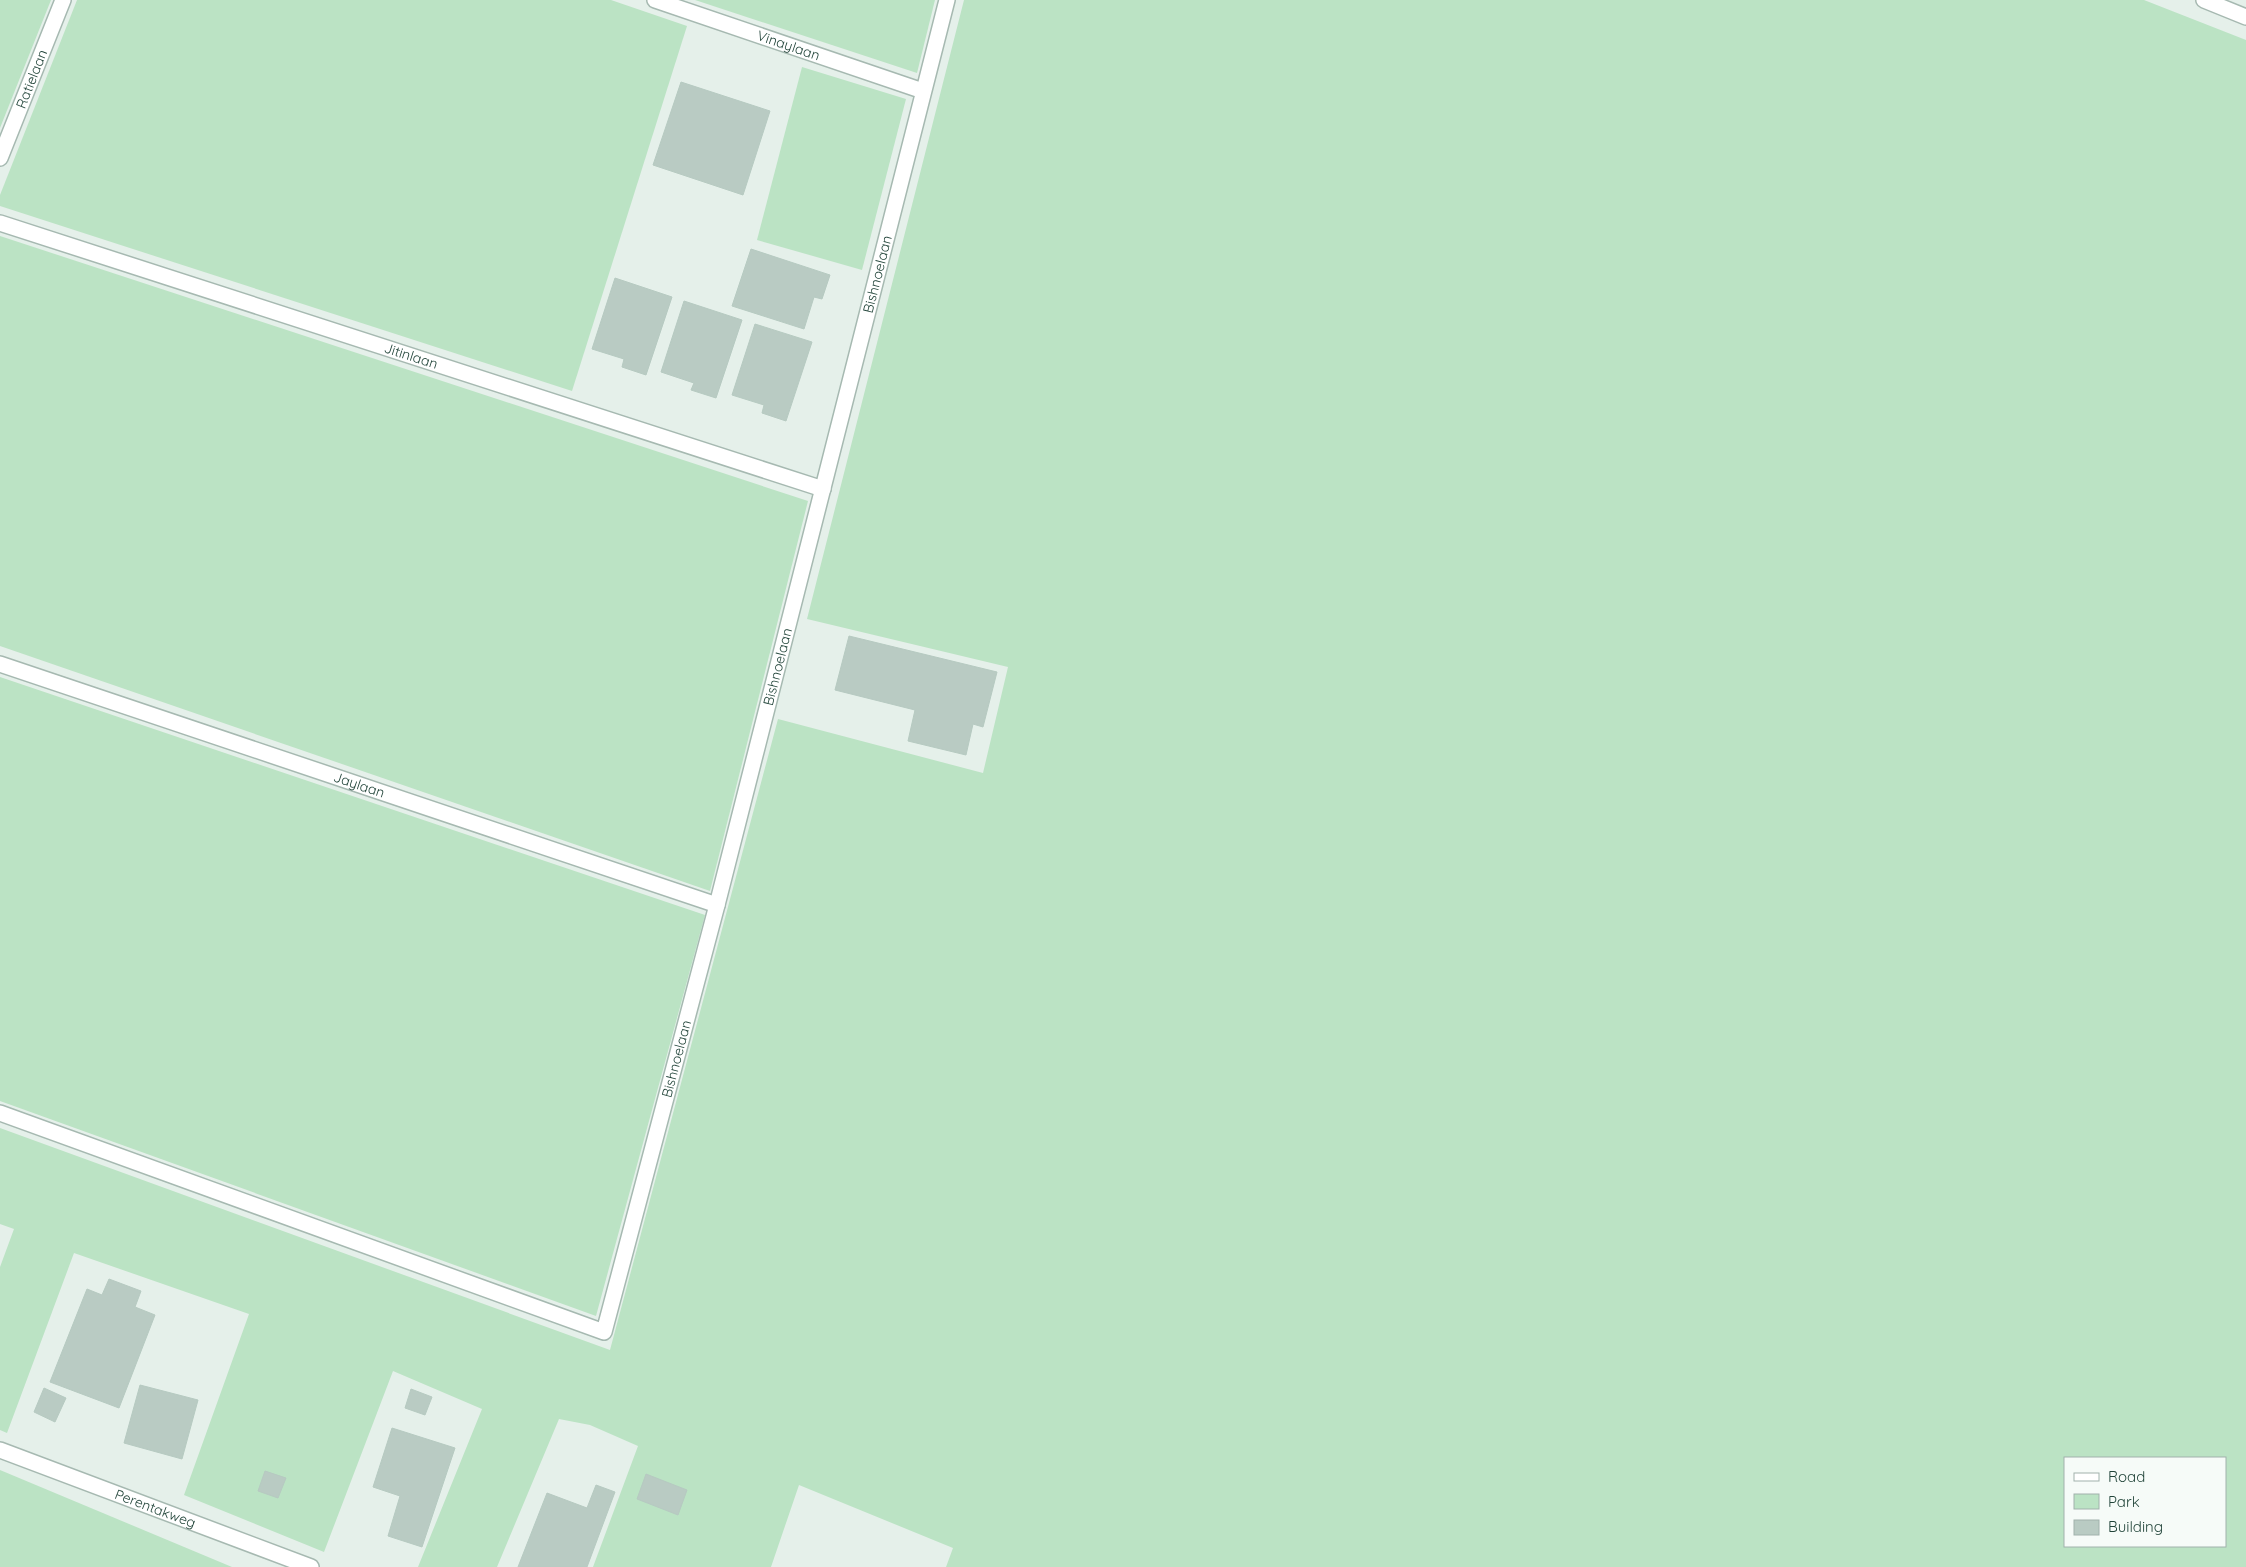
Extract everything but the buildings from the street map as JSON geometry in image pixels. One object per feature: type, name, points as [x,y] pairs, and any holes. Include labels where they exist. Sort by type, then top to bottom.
[{"type":"street","name":"Ratielaan","points":[[0,158],[63,0]]},
{"type":"street","name":"Vinaylaan","points":[[655,0],[923,92]]},
{"type":"street","name":"Bishnoelaan","points":[[0,1113],[604,1332],[717,905],[947,0]]},
{"type":"street","points":[[2204,0],[2246,17]]},
{"type":"street","name":"Jitinlaan","points":[[0,223],[823,488]]},
{"type":"street","name":"Jaylaan","points":[[0,664],[717,905]]},
{"type":"street","name":"Perentakweg","points":[[0,1450],[311,1567]]},
{"type":"green space","points":[[0,0],[51,0],[0,128]]},
{"type":"green space","points":[[77,0],[611,0],[687,26],[572,391],[0,206],[0,195]]},
{"type":"green space","points":[[695,0],[935,0],[917,73]]},
{"type":"green space","points":[[964,0],[2144,0],[2246,40],[2246,1567],[946,1567],[953,1548],[799,1485],[771,1567],[593,1567],[638,1446],[590,1425],[559,1419],[497,1567],[418,1567],[482,1409],[393,1371],[324,1552],[184,1495],[249,1314],[74,1253],[7,1433],[0,1430],[0,1267],[14,1229],[0,1224],[0,1128],[610,1350],[778,719],[983,773],[1008,667],[807,619]]},
{"type":"green space","points":[[802,67],[906,99],[862,270],[757,240]]},
{"type":"green space","points":[[0,236],[808,501],[710,891],[0,646]]},
{"type":"green space","points":[[0,677],[705,915],[596,1316],[0,1101]]},
{"type":"green space","points":[[0,1470],[232,1567],[0,1567]]}]
